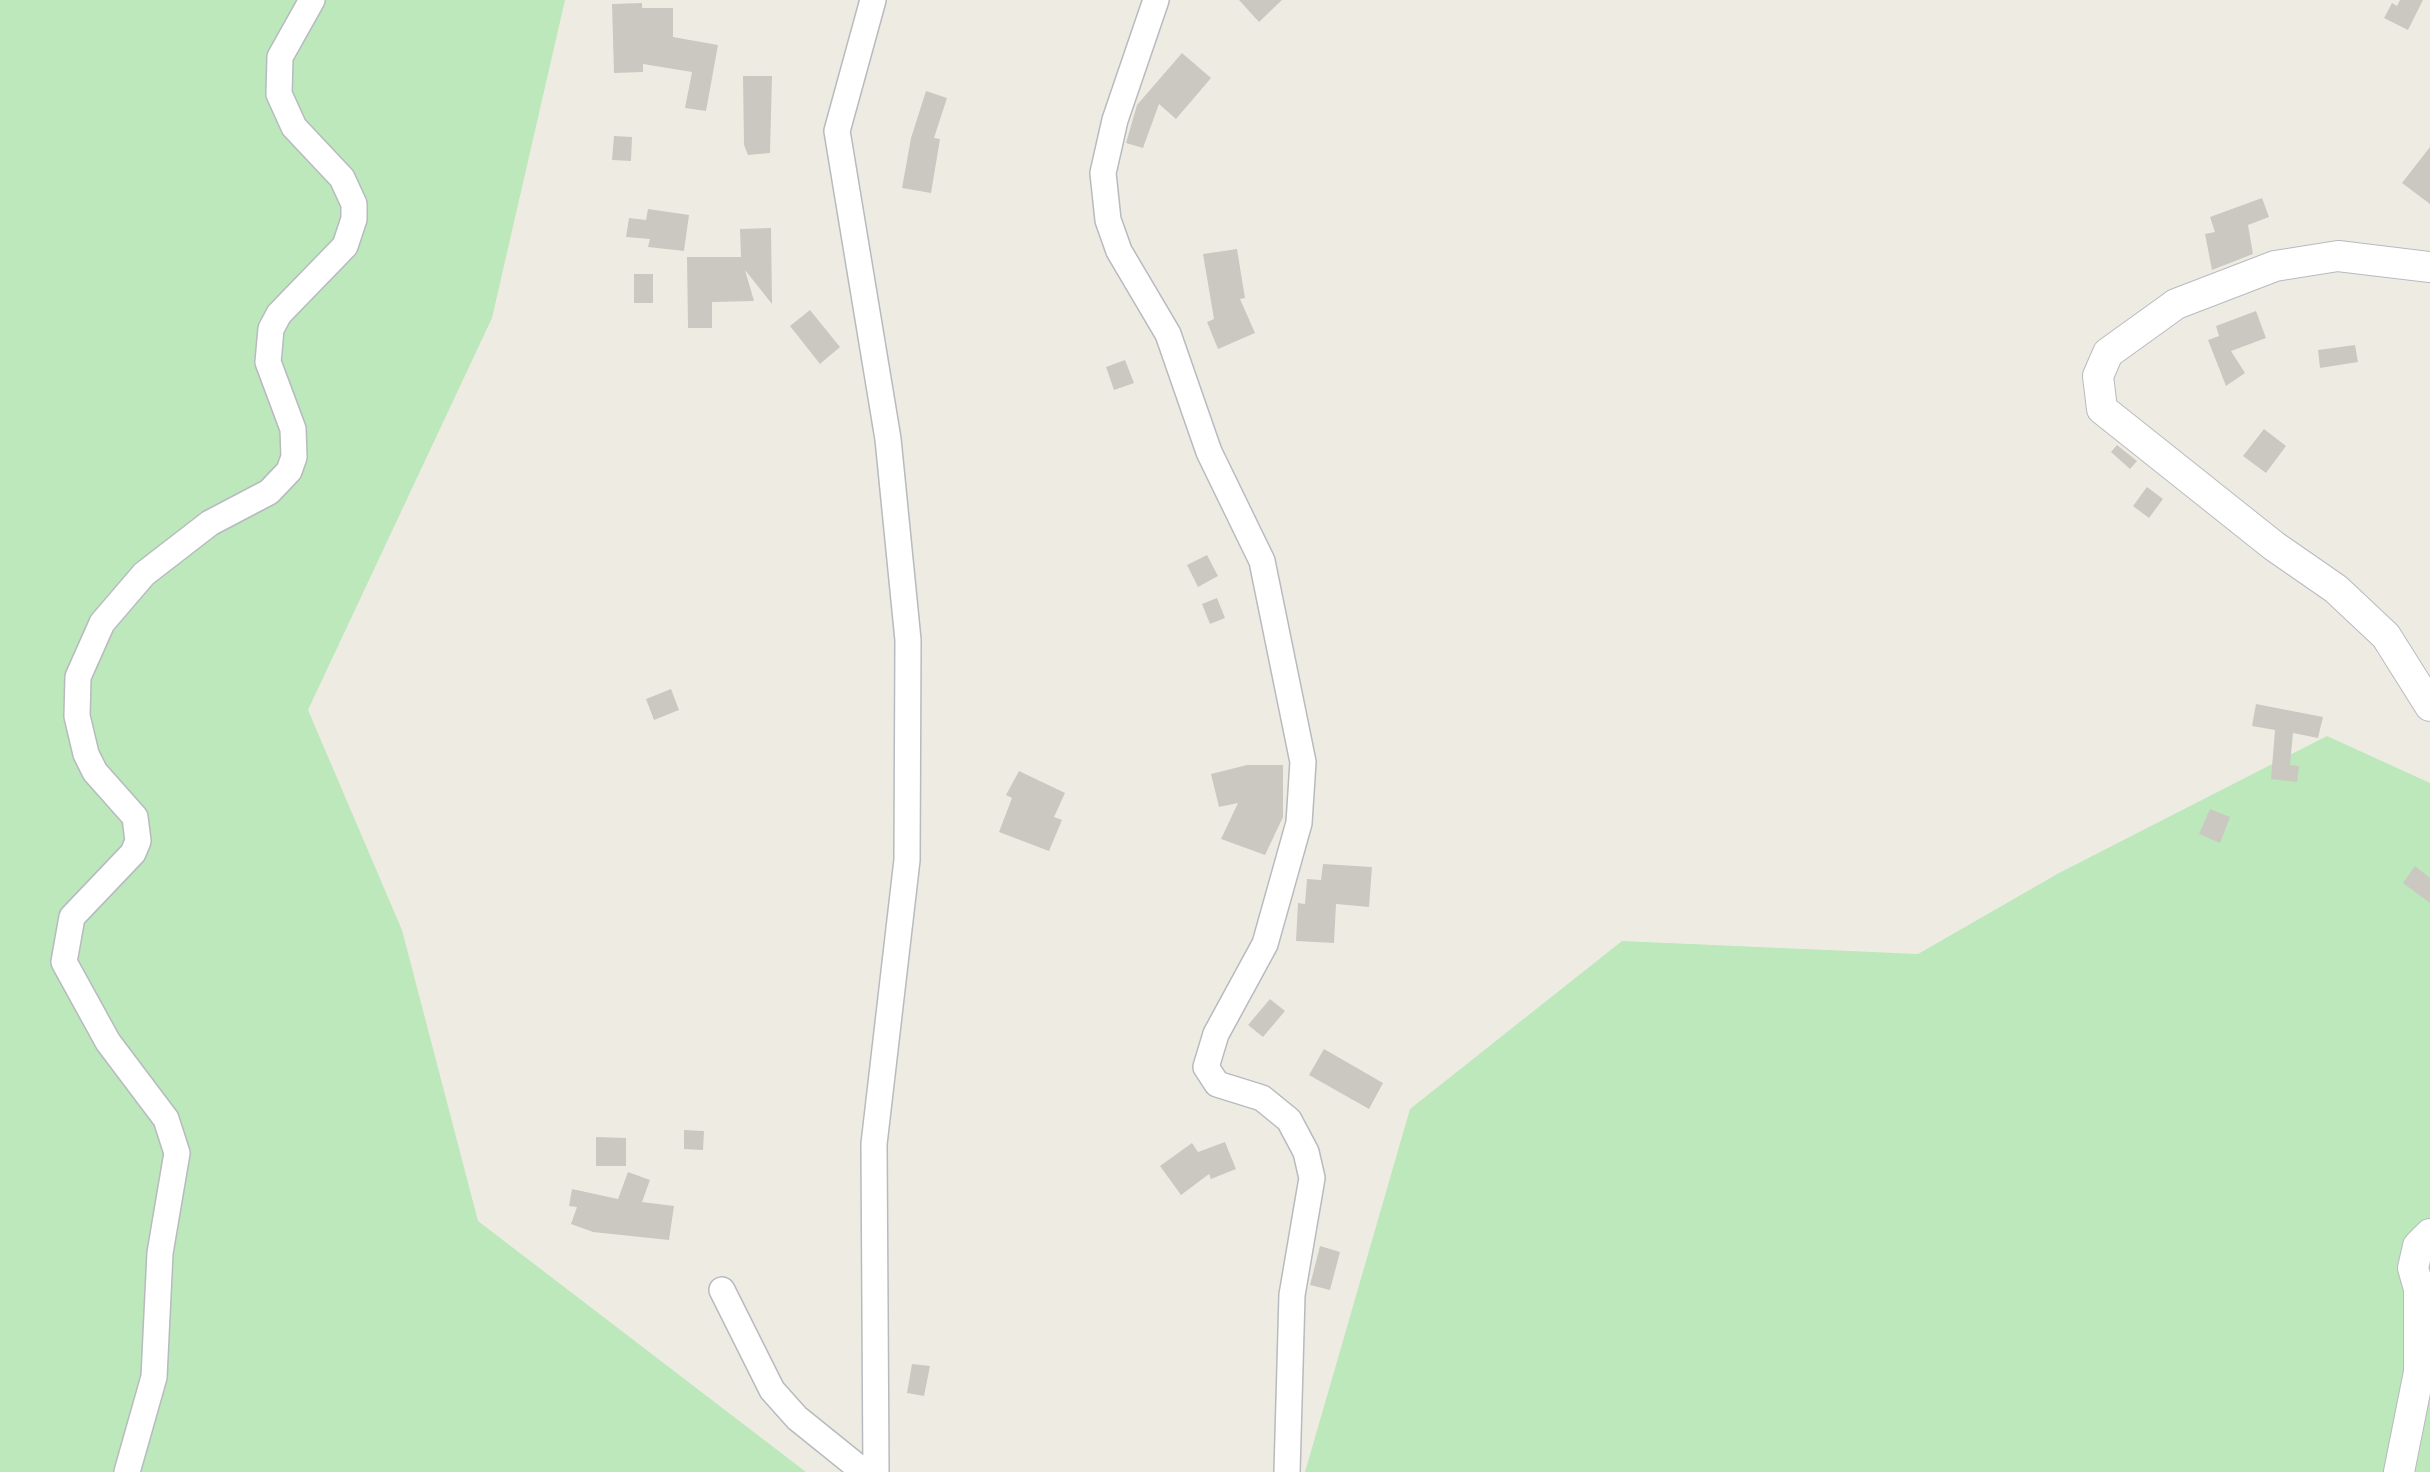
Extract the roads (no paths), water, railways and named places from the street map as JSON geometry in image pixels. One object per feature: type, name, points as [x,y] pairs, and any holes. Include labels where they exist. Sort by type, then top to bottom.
[{"type":"street","points":[[127,1472],[154,1377],[160,1254],[177,1153],[166,1120],[108,1042],[64,962],[72,917],[133,853],[138,841],[135,818],[95,772],[86,754],[76,716],[78,677],[102,623],[144,574],[198,530],[269,492],[289,471],[294,457],[292,428],[268,362],[271,329],[278,314],[345,246],[354,219],[354,204],[342,178],[294,127],[279,94],[280,57],[312,0]]},
{"type":"street","points":[[873,0],[837,131],[888,440],[908,640],[907,860],[874,1144],[876,1472]]},
{"type":"street","points":[[1156,0],[1114,120],[1104,173],[1108,220],[1119,251],[1168,334],[1209,452],[1262,561],[1304,762],[1299,823],[1265,944],[1216,1034],[1206,1068],[1217,1084],[1262,1098],[1290,1120],[1306,1152],[1312,1178],[1292,1295],[1288,1472]]},
{"type":"street","points":[[2430,267],[2338,256],[2274,266],[2176,304],[2108,353],[2098,376],[2102,409],[2274,546],[2336,589],[2386,636],[2430,706]]},
{"type":"street","points":[[2399,1472],[2420,1372],[2419,1289],[2414,1268],[2418,1246],[2430,1234]]},
{"type":"street","points":[[722,1290],[772,1390],[797,1418],[864,1472]]}]
